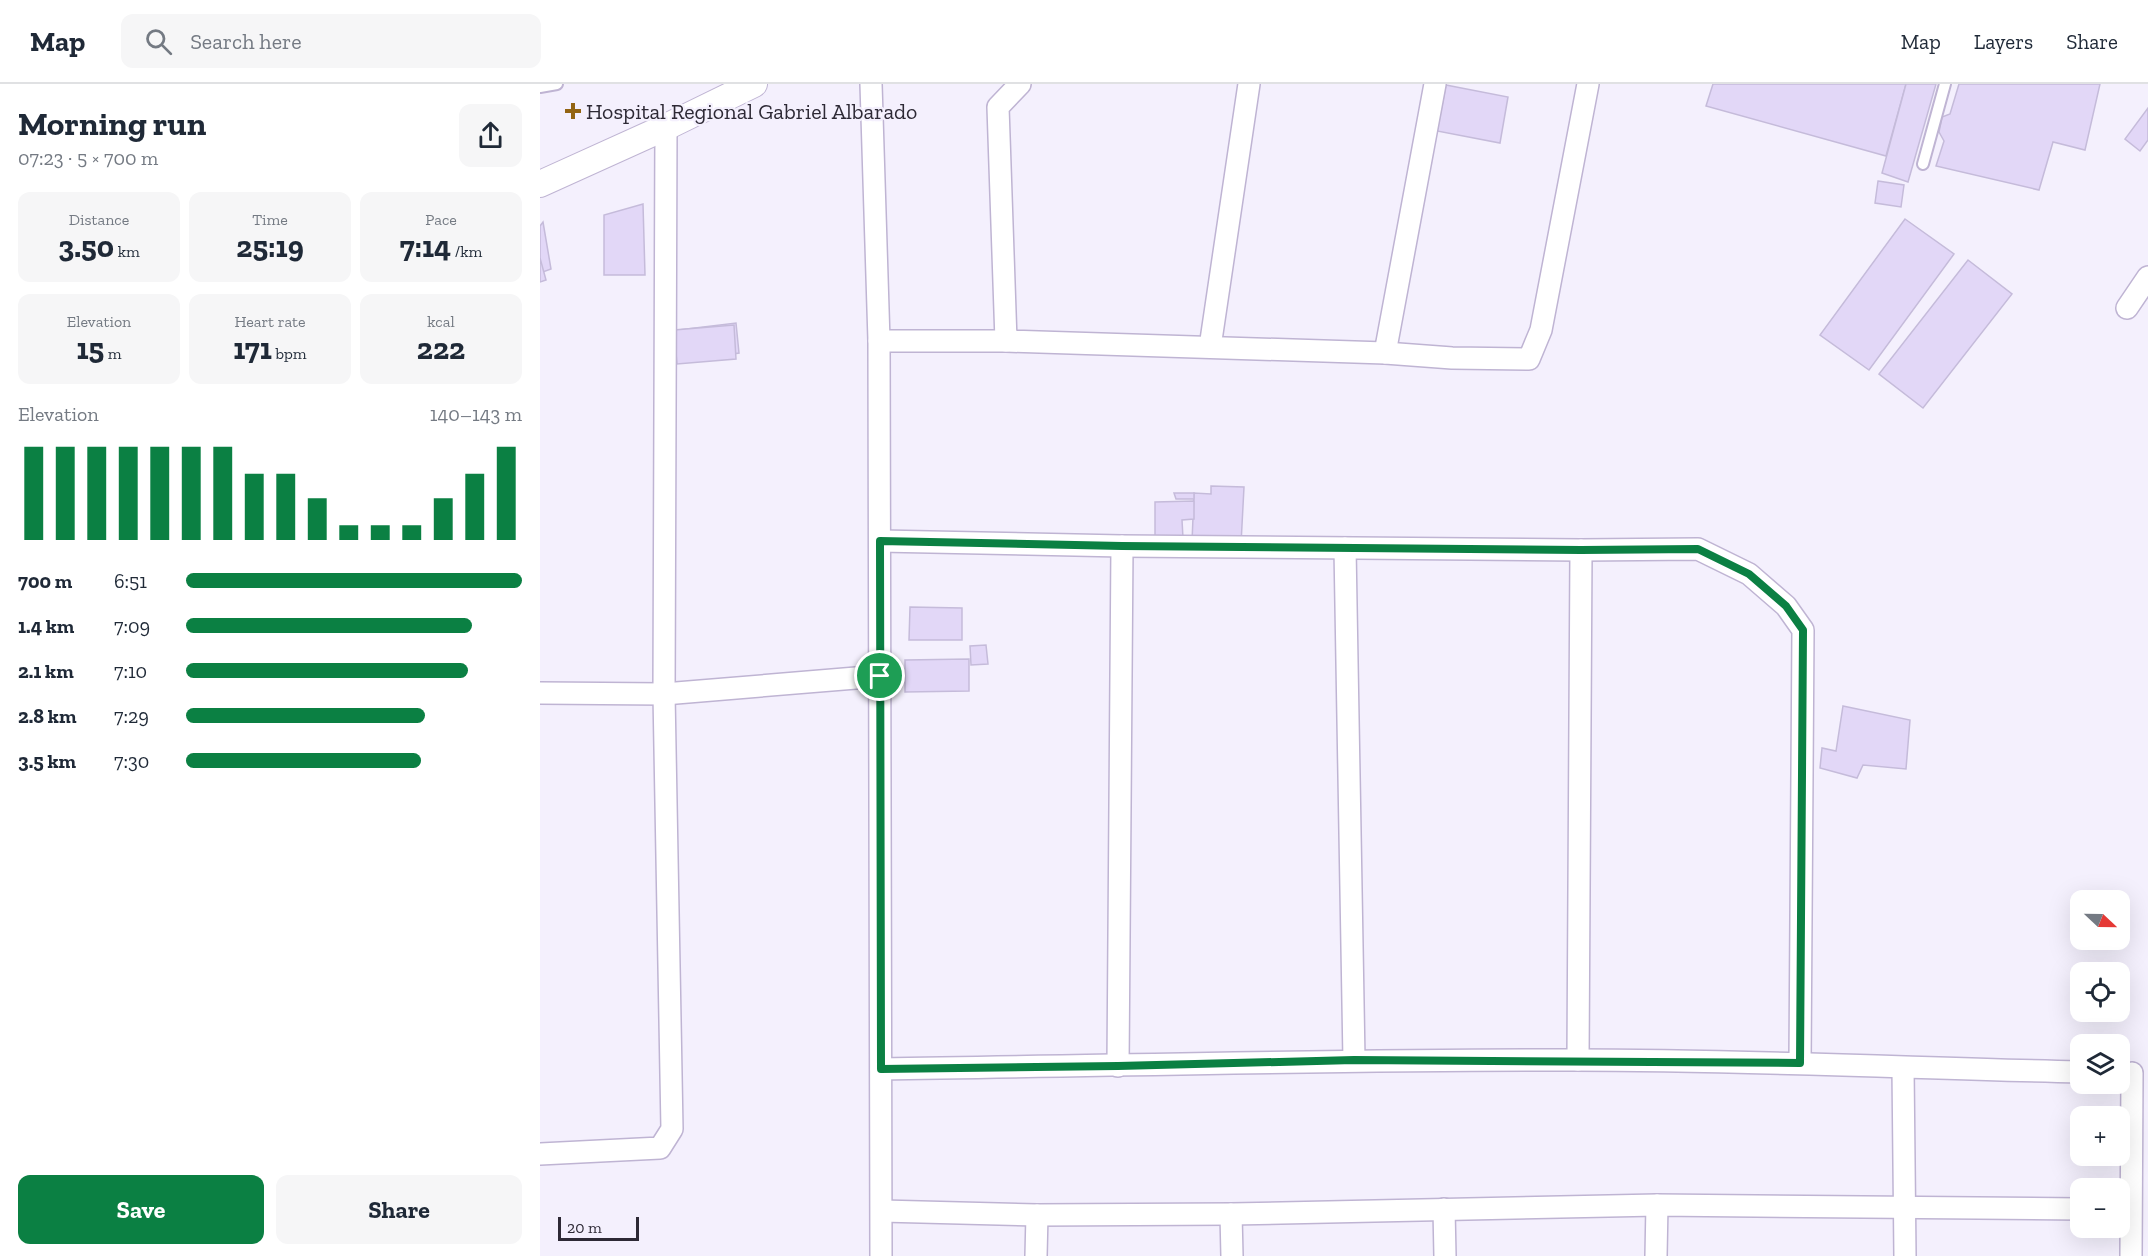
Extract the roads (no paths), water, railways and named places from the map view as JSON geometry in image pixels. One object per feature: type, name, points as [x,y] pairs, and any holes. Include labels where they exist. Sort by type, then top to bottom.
[{"type":"street","points":[[540,184],[666,128],[754,84]]},
{"type":"street","points":[[871,84],[879,341],[881,1256]]},
{"type":"street","points":[[1006,341],[998,107],[1020,84]]},
{"type":"street","points":[[1210,347],[1249,84]]},
{"type":"street","points":[[1385,353],[1435,84]]},
{"type":"street","points":[[879,341],[1006,341],[1529,359],[1541,330],[1588,84]]},
{"type":"street","points":[[540,1154],[660,1148],[672,1129],[664,694],[666,128]]},
{"type":"street","points":[[2127,308],[2148,277]]},
{"type":"street","points":[[880,541],[1122,546],[1698,549],[1749,574],[1786,606],[1803,630],[1800,1063]]},
{"type":"street","points":[[1118,1066],[1122,546]]},
{"type":"street","points":[[1345,548],[1354,1060]]},
{"type":"street","points":[[1578,1060],[1581,550]]},
{"type":"street","points":[[540,693],[664,694],[880,676]]},
{"type":"street","points":[[881,1069],[1354,1060],[1578,1060],[1800,1063],[2070,1072]]},
{"type":"street","points":[[1903,1068],[1905,1256]]},
{"type":"street","points":[[2127,1178],[2133,1072]]},
{"type":"street","points":[[882,1211],[1036,1215],[1231,1214],[1657,1205],[2070,1209]]},
{"type":"street","points":[[1656,1256],[1657,1205]]},
{"type":"street","points":[[1444,1209],[1445,1256]]},
{"type":"street","points":[[1231,1214],[1232,1256]]},
{"type":"street","points":[[1036,1215],[1036,1256]]},
{"type":"street","points":[[2129,1238],[2131,1256]]},
{"type":"lane","points":[[540,87],[557,84]]},
{"type":"lane","points":[[1923,164],[1945,84]]},
{"type":"place","name":"Hospital Regional Gabriel Albarado","points":[[573,111]]}]
